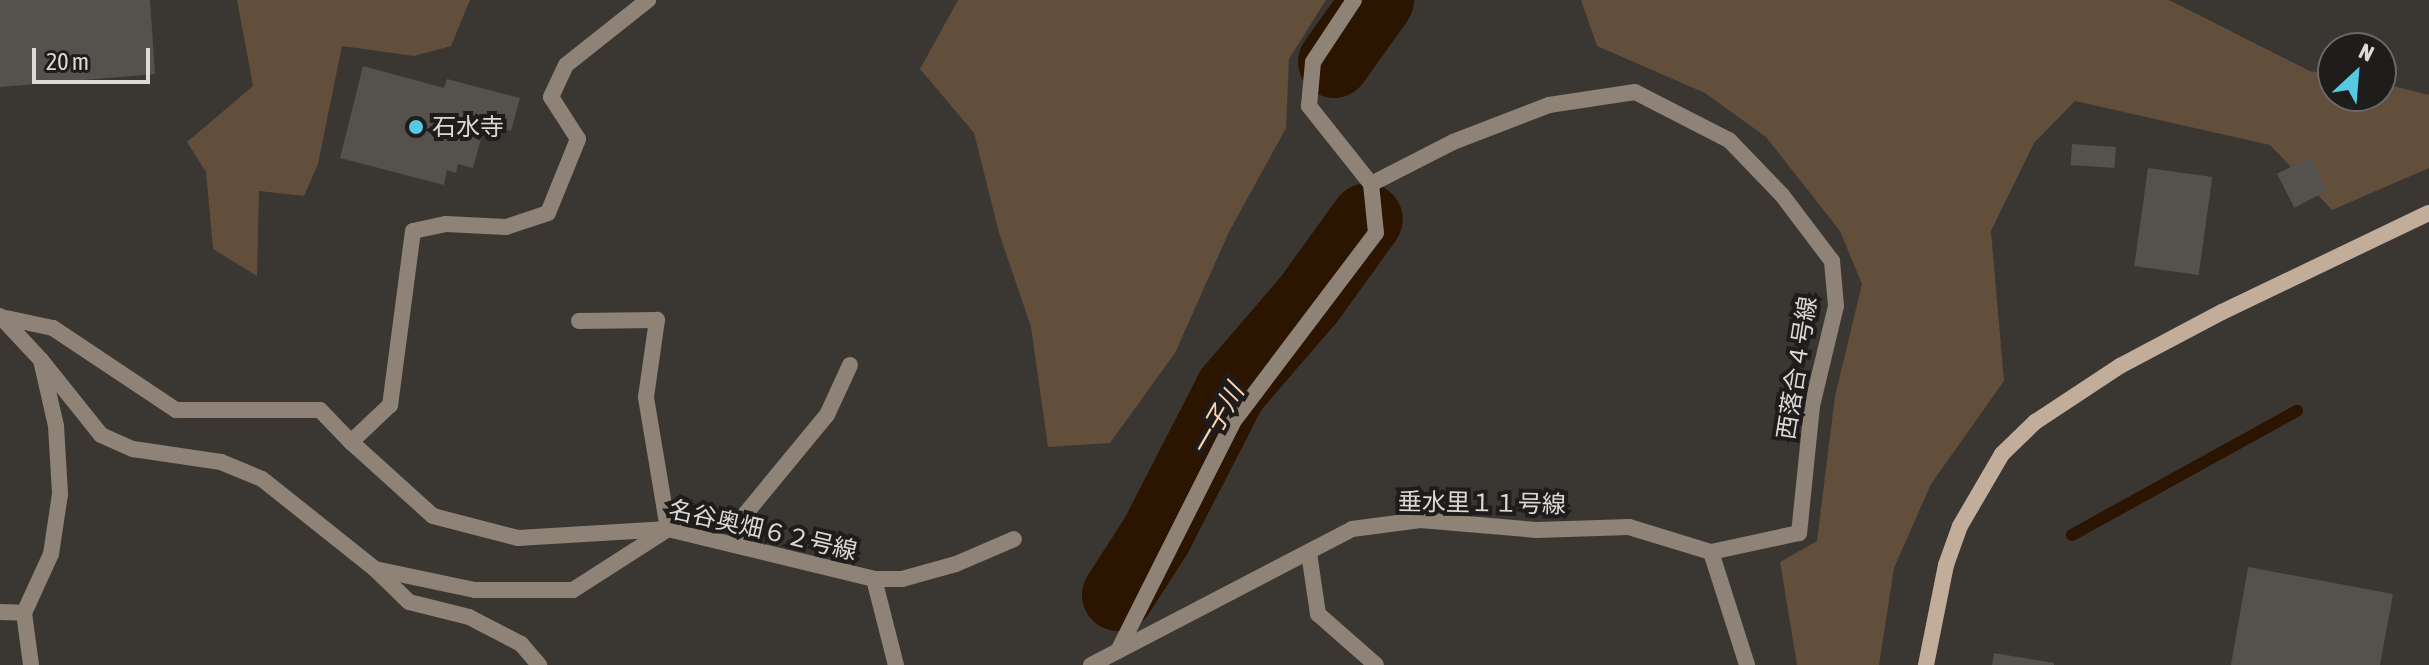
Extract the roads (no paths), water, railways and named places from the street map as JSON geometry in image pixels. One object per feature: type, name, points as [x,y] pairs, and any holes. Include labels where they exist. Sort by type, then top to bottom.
[{"type":"street","points":[[351,442],[390,405],[413,231],[446,224],[506,227],[548,213],[578,139],[551,97],[566,65],[648,0]]},
{"type":"street","points":[[1118,651],[1159,560],[1233,422],[1376,233],[1371,184],[1309,106],[1313,62],[1354,0]]},
{"type":"street","name":"西落合４号線","points":[[1371,184],[1453,142],[1549,105],[1635,92],[1729,140],[1782,195],[1832,261],[1836,306],[1812,406],[1799,533],[1711,552]]},
{"type":"street","points":[[1926,665],[1946,565],[1960,526],[2002,454],[2035,422],[2120,366],[2222,312],[2429,213]]},
{"type":"street","points":[[3,317],[101,435],[133,449],[221,462],[262,479],[375,569],[409,602],[469,617],[521,644],[539,665]]},
{"type":"street","name":"名谷奥畑６２号線","points":[[3,317],[53,328],[176,410],[320,410],[433,516],[518,538],[668,529],[874,579],[896,665]]},
{"type":"street","points":[[375,569],[475,590],[573,590],[668,529],[646,397],[657,320],[579,321]]},
{"type":"street","points":[[31,665],[24,613],[51,554],[60,494],[56,426],[41,360]]},
{"type":"street","points":[[749,548],[737,524],[827,415],[850,365]]},
{"type":"street","name":"垂水里１１号線","points":[[1091,665],[1352,529],[1420,520],[1537,530],[1629,527],[1711,552]]},
{"type":"street","points":[[874,579],[902,579],[942,568],[1014,539]]},
{"type":"street","points":[[1711,552],[1747,665]]},
{"type":"street","points":[[1309,553],[1318,614],[1376,665]]},
{"type":"street","points":[[0,612],[24,613]]},
{"type":"waterway","name":"一子川","points":[[1334,62],[1378,0]]},
{"type":"waterway","name":"一子川","points":[[1118,595],[1156,536],[1231,390],[1310,298],[1367,219]]},
{"type":"waterway","points":[[2072,535],[2297,411]]},
{"type":"place","name":"石水寺","points":[[416,127]]}]
